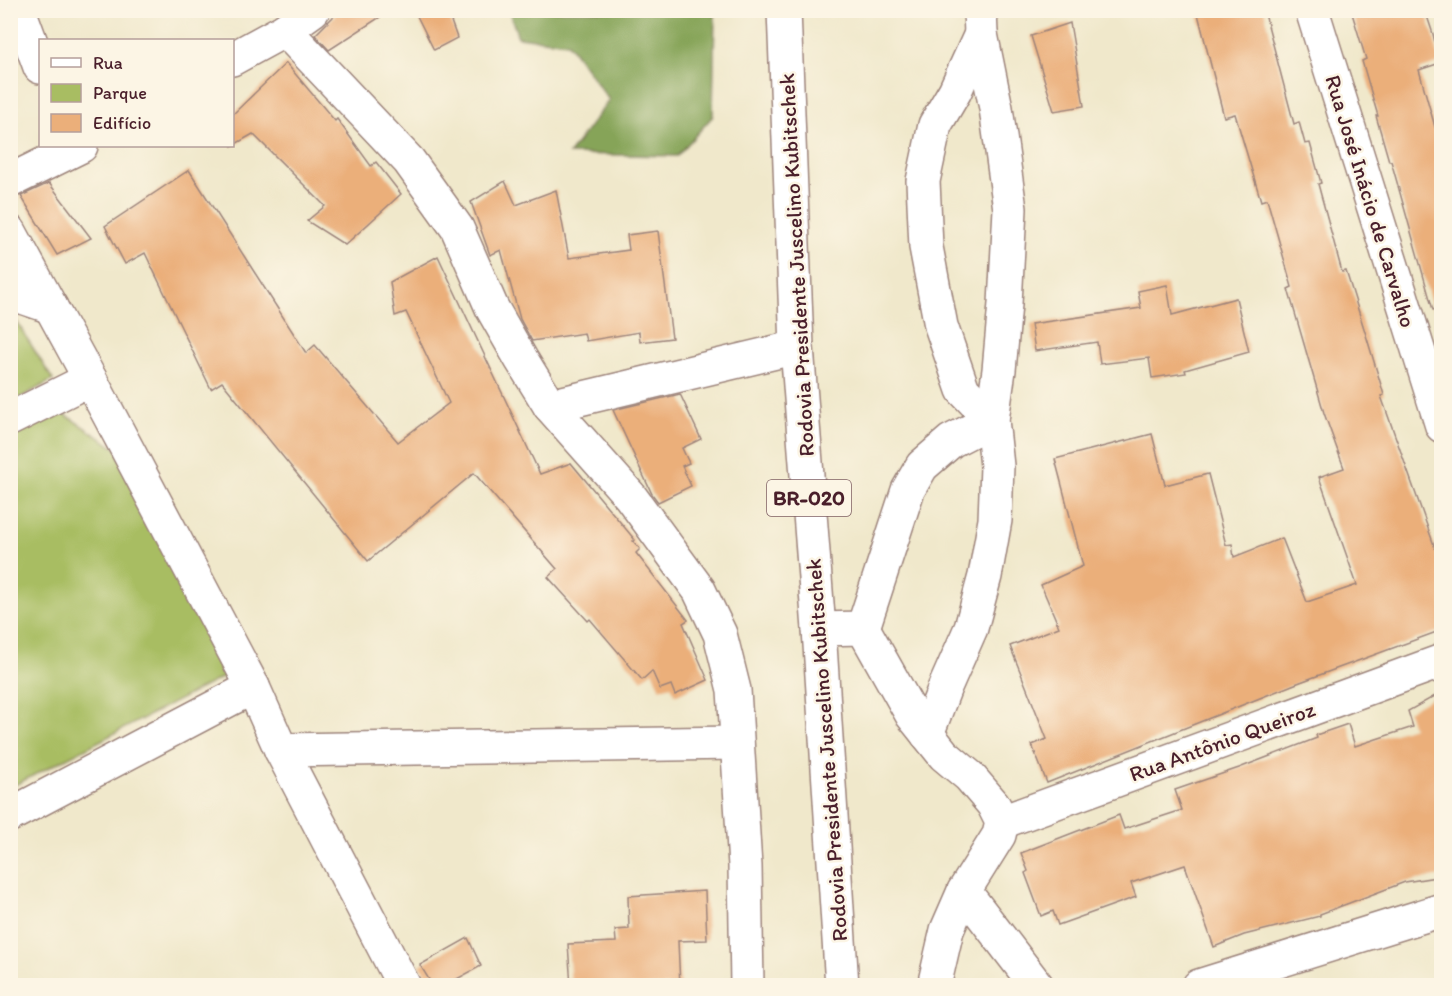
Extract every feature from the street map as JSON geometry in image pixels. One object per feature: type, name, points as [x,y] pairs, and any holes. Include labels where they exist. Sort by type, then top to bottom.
[{"type":"main road","points":[[19,10],[39,64]]},
{"type":"main road","points":[[234,58],[285,30],[313,10]]},
{"type":"main road","name":"Rodovia Presidente Juscelino Kubitschek","points":[[784,10],[797,347],[819,629],[842,986]]},
{"type":"main road","name":"Rua José Inácio de Carvalho","points":[[1312,10],[1442,426]]},
{"type":"main road","points":[[980,22],[955,91],[935,125],[923,181],[926,247],[941,326],[963,390],[992,420]]},
{"type":"main road","points":[[927,734],[971,628],[986,576],[995,520],[997,466],[992,420],[1002,337],[1010,209],[996,108],[980,22]]},
{"type":"main road","points":[[285,30],[409,161],[457,228],[492,308],[550,406],[630,496],[699,590],[720,634],[734,690],[745,866],[747,986]]},
{"type":"main road","points":[[10,181],[75,147]]},
{"type":"main road","points":[[10,232],[253,687],[280,750],[404,986]]},
{"type":"main road","points":[[10,292],[51,307]]},
{"type":"main road","points":[[550,406],[797,347]]},
{"type":"main road","points":[[10,420],[90,379]]},
{"type":"main road","points":[[934,986],[947,930],[964,891],[999,834],[1002,822],[993,804],[975,783],[945,755],[912,715],[863,628],[905,500],[922,465],[951,441],[992,420]]},
{"type":"main road","points":[[819,629],[863,628]]},
{"type":"main road","name":"Rua Antônio Queiroz","points":[[1002,822],[1442,661]]},
{"type":"main road","points":[[10,815],[253,687]]},
{"type":"main road","points":[[280,750],[737,743]]},
{"type":"main road","points":[[964,891],[1037,986]]},
{"type":"main road","points":[[1199,986],[1442,910]]},
{"type":"green space","points":[[509,11],[715,11],[713,116],[677,156],[569,154],[609,100],[568,43],[518,37]]},
{"type":"green space","points":[[10,311],[53,380],[10,403]]},
{"type":"green space","points":[[52,406],[126,455],[229,674],[11,787],[10,614],[16,610],[10,598],[11,429]]},
{"type":"building","points":[[340,10],[391,10],[329,50],[315,35]]},
{"type":"building","points":[[414,10],[447,10],[457,38],[434,50]]},
{"type":"building","points":[[1197,10],[1264,10],[1294,124],[1299,122],[1305,144],[1310,143],[1321,183],[1318,184],[1342,272],[1346,271],[1384,395],[1381,396],[1435,548],[1442,546],[1442,630],[1295,684],[1047,783],[1032,745],[1047,739],[1010,646],[1059,627],[1041,585],[1083,566],[1055,459],[1152,434],[1165,485],[1208,474],[1226,545],[1232,544],[1234,557],[1282,538],[1307,602],[1357,585],[1319,477],[1344,468],[1324,413],[1288,289],[1292,287],[1267,199],[1261,201],[1235,114],[1224,117]]},
{"type":"building","points":[[1351,10],[1425,10],[1433,34],[1440,63],[1419,70],[1435,127],[1442,125],[1442,309],[1433,310],[1376,116],[1378,116],[1362,61],[1366,59]]},
{"type":"building","points":[[1070,23],[1084,106],[1054,111],[1031,36]]},
{"type":"building","points":[[286,63],[335,121],[337,119],[371,166],[376,162],[401,194],[345,245],[307,221],[325,206],[253,134],[234,145],[234,113]]},
{"type":"building","points":[[189,170],[306,353],[315,345],[398,442],[449,403],[406,312],[395,316],[390,282],[438,256],[540,474],[571,463],[635,540],[633,541],[640,549],[636,553],[688,620],[683,623],[708,680],[675,695],[671,685],[660,689],[652,671],[642,680],[590,619],[588,621],[548,577],[557,569],[474,473],[368,561],[222,382],[211,389],[145,253],[125,264],[105,226]]},
{"type":"building","points":[[505,181],[516,205],[556,190],[569,258],[629,250],[627,235],[658,231],[672,338],[640,342],[639,332],[586,341],[584,333],[532,341],[520,319],[501,250],[490,255],[471,202]]},
{"type":"building","points":[[49,183],[91,238],[57,255],[21,196]]},
{"type":"building","points":[[1167,285],[1172,315],[1236,298],[1249,352],[1185,370],[1186,373],[1152,378],[1149,358],[1100,364],[1097,342],[1035,351],[1031,324],[1141,308],[1138,291]]},
{"type":"building","points":[[680,394],[701,439],[682,448],[689,463],[682,466],[691,486],[658,502],[652,494],[613,410]]},
{"type":"building","points":[[1442,692],[1442,876],[1405,882],[1320,914],[1320,916],[1244,935],[1214,947],[1185,865],[1131,883],[1136,897],[1058,925],[1053,911],[1041,916],[1025,873],[1028,871],[1021,853],[1119,815],[1124,829],[1182,810],[1175,790],[1239,768],[1348,724],[1355,746],[1413,727],[1408,711]]},
{"type":"building","points":[[705,891],[707,940],[678,941],[680,986],[571,986],[568,944],[616,942],[615,930],[629,929],[628,896]]},
{"type":"building","points":[[468,938],[481,966],[444,986],[433,986],[420,965]]}]
